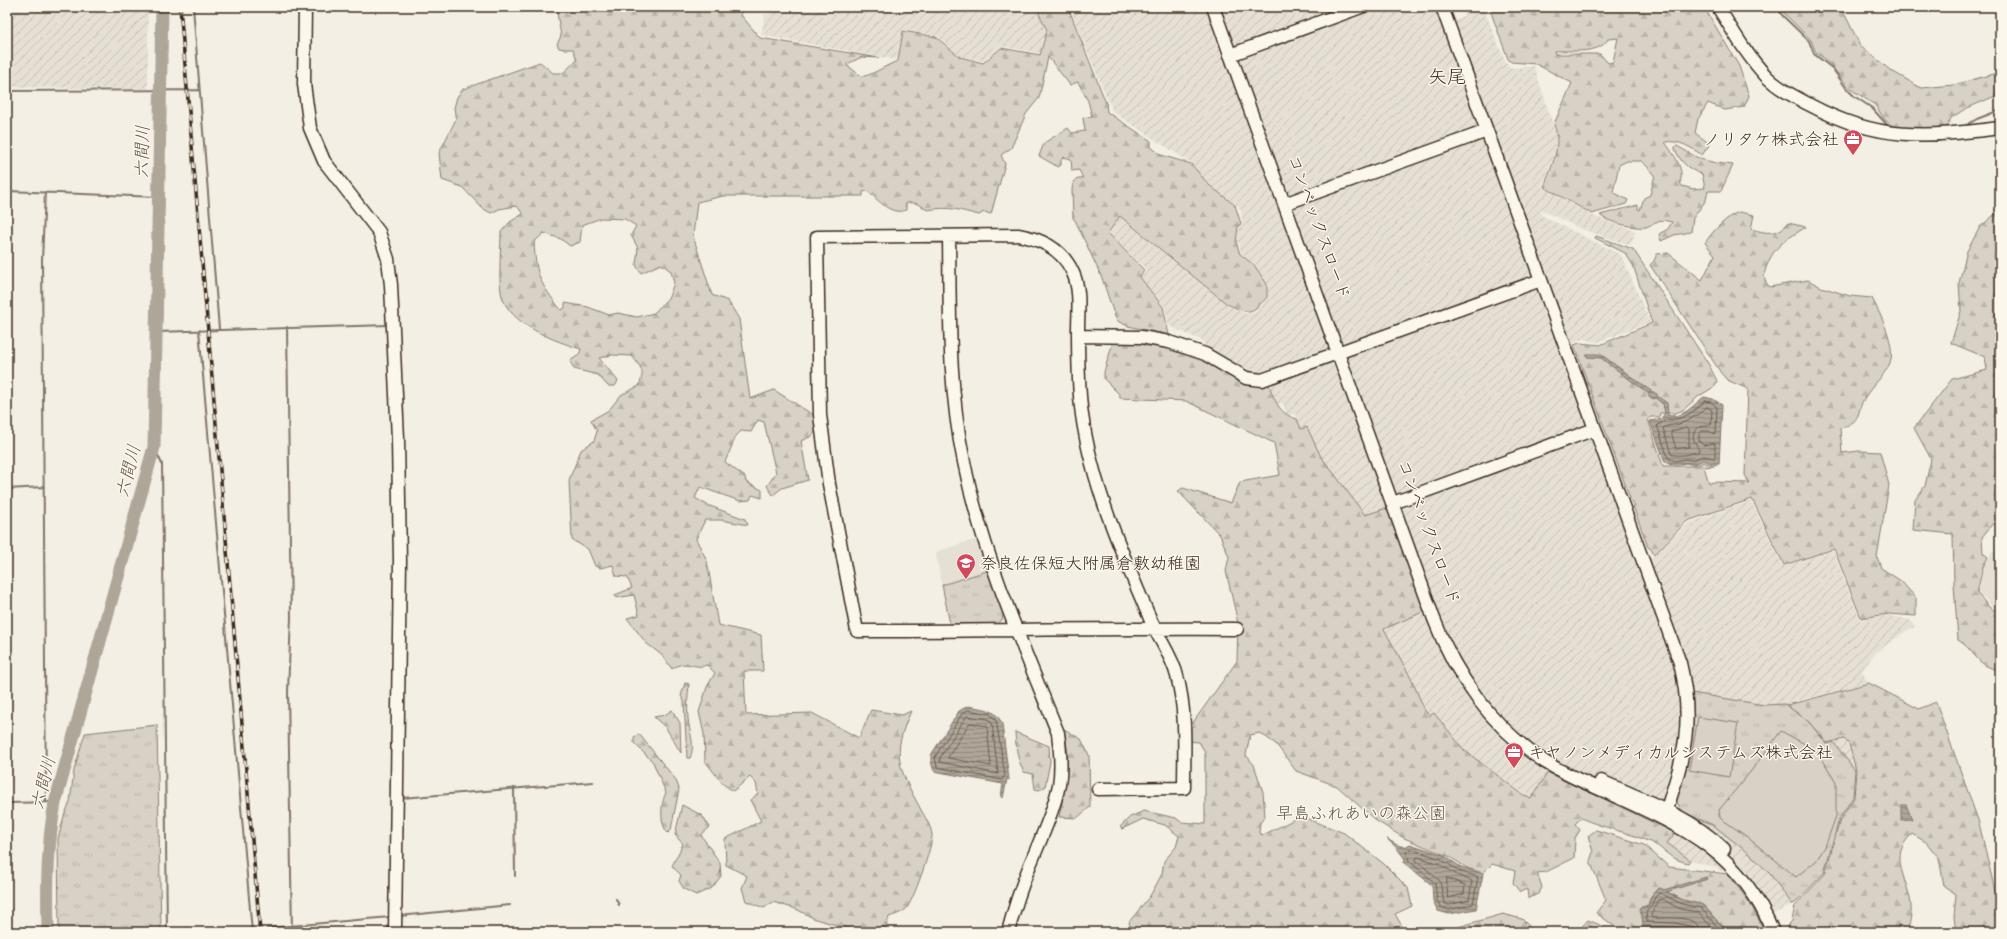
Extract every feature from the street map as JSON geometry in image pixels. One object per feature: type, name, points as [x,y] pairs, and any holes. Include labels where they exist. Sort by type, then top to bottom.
[{"type":"street","points":[[305,7],[304,84],[310,128],[324,161],[370,218],[384,243],[388,259],[393,325],[398,439],[400,561],[396,932]]},
{"type":"street","name":"コンベックスロード","points":[[1213,7],[1234,53]]},
{"type":"street","name":"コンベックスロード","points":[[1221,7],[1234,53],[1397,502],[1443,640],[1466,684],[1491,715],[1520,742],[1546,762],[1566,774],[1665,815],[1712,837],[1747,873],[1767,903],[1781,932]]},
{"type":"street","points":[[1234,53],[1361,7]]},
{"type":"street","points":[[1442,7],[1677,656],[1686,688],[1687,711],[1685,748],[1665,815],[1714,850],[1727,863],[1754,895],[1773,932]]},
{"type":"street","points":[[1718,7],[1747,52],[1771,80],[1803,102],[1843,122],[1881,132],[1911,136],[1946,135],[2000,128]]},
{"type":"street","points":[[1288,202],[1487,131]]},
{"type":"street","points":[[1098,789],[1184,788],[1183,704],[1173,664],[1154,628],[1110,520],[1094,471],[1081,412],[1076,281],[1065,259],[1051,247],[1037,239],[1018,235],[818,237],[819,391],[829,484],[857,630],[1017,631],[1154,628],[1237,629]]},
{"type":"street","points":[[949,236],[951,369],[963,460],[981,531],[994,571],[1058,733],[1060,769],[1058,789],[1050,819],[1019,893],[1008,932]]},
{"type":"street","points":[[1078,336],[1141,337],[1170,342],[1205,354],[1240,376],[1256,380],[1269,378],[1541,280]]},
{"type":"street","points":[[1397,502],[1595,429]]},
{"type":"shaded area","points":[[7,7],[148,7],[148,89],[7,87]]},
{"type":"shaded area","points":[[770,7],[1035,7],[1046,30],[1040,53],[1001,46],[983,61],[960,56],[937,36],[903,30],[897,60],[761,35],[765,14],[769,15]]},
{"type":"shaded area","points":[[1069,7],[1450,7],[1455,21],[1464,16],[1465,7],[1483,7],[1505,61],[1511,68],[1534,66],[1557,137],[1555,153],[1542,187],[1593,216],[1636,231],[1630,245],[1579,228],[1540,209],[1543,216],[1621,255],[1650,322],[1598,342],[1582,339],[1572,343],[1650,560],[1688,523],[1751,501],[1783,566],[1833,551],[1860,620],[1888,615],[1910,620],[1915,627],[1909,629],[1875,653],[1862,671],[1868,683],[1785,704],[1808,721],[1827,744],[1844,740],[1849,745],[1855,770],[1853,797],[1839,819],[1824,873],[1793,905],[1759,920],[1750,903],[1728,874],[1714,867],[1690,860],[1667,843],[1674,833],[1548,772],[1531,799],[1464,750],[1434,713],[1429,716],[1424,709],[1412,680],[1384,629],[1387,508],[1365,516],[1320,455],[1308,427],[1301,429],[1295,414],[1287,416],[1283,403],[1277,404],[1269,385],[1258,386],[1239,382],[1201,360],[1205,346],[1203,341],[1169,326],[1164,306],[1141,277],[1146,269],[1109,233],[1120,217],[1227,305],[1246,314],[1256,311],[1268,297],[1268,284],[1255,265],[1241,253],[1239,243],[1236,241],[1239,227],[1242,224],[1241,210],[1236,204],[1209,185],[1191,163],[1113,112]]},
{"type":"shaded area","name":"奈良佐保短大附属倉敷幼稚園","points":[[974,540],[979,543],[1004,617],[1000,622],[950,624],[936,555],[938,551]]},
{"type":"shaded area","points":[[2000,550],[2000,611],[1993,608],[1979,592],[1984,567],[1991,553]]},
{"type":"green space","points":[[556,7],[742,7],[741,15],[760,38],[879,58],[862,57],[847,64],[847,66],[859,74],[866,76],[898,61],[903,31],[936,37],[960,57],[983,63],[1001,48],[1040,55],[1047,30],[1039,14],[1039,7],[1068,7],[1106,103],[1107,112],[1151,141],[1151,147],[1161,155],[1191,164],[1209,185],[1235,205],[1241,224],[1238,226],[1236,242],[1240,254],[1254,265],[1267,284],[1267,297],[1253,310],[1240,310],[1227,304],[1120,216],[1108,233],[1144,270],[1140,277],[1163,307],[1169,335],[1128,326],[1119,322],[1115,317],[1102,278],[1073,218],[1072,189],[1075,180],[1083,178],[1079,170],[1072,171],[1071,159],[1064,157],[1061,160],[1061,165],[1058,167],[1039,156],[1044,143],[1068,128],[1072,133],[1085,131],[1083,118],[1092,116],[1088,101],[1078,82],[1070,85],[1048,57],[1039,98],[1026,114],[1011,148],[1001,155],[1005,164],[991,214],[984,212],[979,215],[960,210],[948,209],[927,210],[915,203],[906,203],[906,210],[895,211],[885,206],[867,191],[863,192],[863,196],[723,196],[697,202],[693,236],[712,295],[728,301],[739,319],[750,399],[774,390],[815,416],[817,430],[812,436],[801,441],[808,480],[782,488],[773,495],[767,486],[776,473],[764,422],[758,420],[751,432],[741,431],[736,436],[725,462],[745,477],[746,482],[762,490],[762,498],[752,495],[750,500],[740,501],[700,487],[695,498],[707,505],[745,519],[748,525],[721,520],[705,520],[696,539],[707,561],[718,625],[761,635],[763,671],[744,671],[746,715],[812,713],[859,738],[871,710],[902,715],[911,711],[901,739],[899,750],[900,761],[906,782],[930,828],[932,835],[931,841],[922,873],[906,909],[889,917],[886,927],[872,932],[851,929],[815,919],[796,909],[773,902],[764,908],[746,901],[742,888],[747,876],[726,865],[725,839],[761,821],[750,800],[758,794],[756,783],[750,777],[733,791],[723,784],[705,761],[704,734],[699,712],[707,687],[715,673],[707,665],[698,666],[682,664],[672,669],[663,656],[646,643],[627,618],[639,615],[634,595],[616,598],[615,595],[632,588],[627,577],[616,576],[613,565],[600,568],[595,566],[588,549],[572,540],[569,480],[581,450],[594,441],[597,431],[591,420],[609,410],[621,395],[639,386],[642,370],[632,356],[612,355],[599,358],[618,381],[615,386],[608,386],[598,375],[574,369],[570,361],[579,355],[581,349],[535,330],[514,315],[507,306],[501,290],[501,232],[510,222],[523,214],[517,206],[499,209],[491,213],[482,208],[462,187],[442,180],[439,153],[456,119],[454,108],[457,97],[463,89],[540,62],[553,73],[563,73],[577,60],[573,49],[559,48],[557,44],[561,36]],"holes":[[[601,218],[625,219],[636,226],[631,235],[638,248],[636,265],[641,273],[661,264],[671,271],[674,283],[669,297],[654,313],[637,317],[618,313],[609,315],[588,307],[565,303],[565,308],[561,310],[548,293],[540,279],[536,264],[534,242],[544,233],[561,239],[570,246],[580,242],[582,225]]]},
{"type":"green space","points":[[1489,7],[1704,7],[1739,66],[1749,96],[1744,107],[1725,110],[1708,103],[1698,119],[1695,133],[1710,144],[1702,155],[1680,143],[1665,142],[1675,156],[1680,167],[1680,183],[1682,186],[1693,189],[1705,188],[1702,174],[1689,168],[1682,162],[1675,149],[1677,146],[1700,159],[1733,165],[1721,191],[1708,191],[1706,200],[1693,218],[1691,232],[1674,235],[1661,241],[1659,234],[1668,229],[1672,222],[1658,221],[1646,227],[1636,227],[1608,220],[1600,215],[1638,205],[1638,209],[1640,210],[1644,198],[1650,195],[1655,175],[1642,161],[1627,161],[1619,165],[1613,192],[1628,200],[1626,204],[1592,214],[1544,187],[1555,156],[1557,141],[1554,124],[1572,83],[1536,64],[1511,62],[1508,59]],"holes":[[[1618,38],[1613,62],[1608,63],[1600,54],[1555,54],[1554,51],[1591,50],[1604,44],[1608,39]]]},
{"type":"green space","points":[[1781,7],[1841,7],[1860,45],[1890,70],[1921,88],[1954,85],[2000,72],[2000,94],[1965,109],[1951,118],[1946,129],[1905,130],[1893,126],[1885,120],[1875,105],[1849,88],[1831,65],[1815,51],[1811,40],[1784,13]]},
{"type":"green space","points":[[2000,210],[2000,518],[1998,517],[1982,537],[1983,553],[1988,557],[1983,567],[1977,593],[1990,608],[2000,613],[2000,670],[1998,670],[1985,665],[1958,640],[1954,585],[1953,534],[1913,530],[1915,500],[1925,486],[1931,459],[1914,428],[1952,379],[1987,370],[1985,357],[1951,343],[1961,311],[1959,283],[1967,251],[1980,227]]},
{"type":"green space","points":[[1739,212],[1754,215],[1751,229],[1762,232],[1775,232],[1780,230],[1788,223],[1806,227],[1782,243],[1769,260],[1766,268],[1765,281],[1770,287],[1808,280],[1821,287],[1850,296],[1872,298],[1887,331],[1891,350],[1889,365],[1884,374],[1865,397],[1856,419],[1848,425],[1840,428],[1842,453],[1859,451],[1880,452],[1889,485],[1877,557],[1881,568],[1901,581],[1916,598],[1916,616],[1889,614],[1861,618],[1834,549],[1784,565],[1752,499],[1687,521],[1654,555],[1648,547],[1574,345],[1580,343],[1600,345],[1652,323],[1633,265],[1625,253],[1595,238],[1596,236],[1633,249],[1709,365],[1717,381],[1714,387],[1699,396],[1683,410],[1676,413],[1660,413],[1659,417],[1651,417],[1648,419],[1663,466],[1696,466],[1703,462],[1714,466],[1704,467],[1709,483],[1749,483],[1745,475],[1748,389],[1727,380],[1721,373],[1650,265],[1654,261],[1657,254],[1668,253],[1702,280],[1715,255],[1705,243],[1720,225]]},
{"type":"green space","name":"早島ふれあいの森公園","points":[[1113,342],[1150,345],[1178,350],[1197,357],[1238,380],[1259,386],[1269,385],[1278,406],[1286,414],[1297,419],[1301,429],[1307,427],[1320,455],[1365,515],[1387,508],[1425,611],[1384,629],[1412,680],[1424,709],[1429,716],[1434,713],[1464,750],[1522,794],[1531,799],[1548,772],[1675,833],[1667,843],[1690,860],[1688,863],[1675,859],[1650,842],[1581,818],[1575,824],[1580,830],[1575,838],[1574,858],[1546,872],[1537,873],[1542,887],[1539,894],[1528,898],[1527,889],[1520,892],[1513,883],[1515,871],[1492,864],[1483,873],[1467,868],[1450,857],[1404,838],[1375,820],[1337,786],[1296,771],[1276,744],[1260,733],[1250,735],[1246,755],[1254,765],[1263,792],[1265,816],[1260,823],[1259,833],[1263,835],[1301,816],[1344,833],[1384,864],[1408,888],[1412,906],[1395,914],[1403,928],[1412,932],[1132,932],[1129,922],[1150,896],[1162,874],[1164,861],[1176,847],[1179,836],[1165,825],[1143,819],[1122,829],[1120,827],[1130,817],[1144,811],[1176,818],[1181,822],[1205,824],[1205,752],[1199,742],[1187,741],[1187,731],[1237,661],[1238,623],[1226,571],[1229,557],[1220,535],[1178,491],[1183,488],[1231,503],[1240,482],[1280,475],[1274,443],[1186,401],[1120,398],[1119,394],[1104,379],[1104,372]]},
{"type":"green space","name":"奈良佐保短大附属倉敷幼稚園","points":[[987,571],[1004,612],[1002,620],[997,624],[950,624],[942,585]]},
{"type":"green space","points":[[685,683],[689,684],[688,714],[692,738],[692,753],[690,758],[687,758],[684,701],[681,696]]},
{"type":"green space","points":[[1869,683],[1919,709],[1936,702],[1979,823],[2000,912],[2000,932],[1956,932],[1954,917],[1956,894],[1944,886],[1939,858],[1926,842],[1912,834],[1904,843],[1900,861],[1910,897],[1911,916],[1908,932],[1788,932],[1786,927],[1792,921],[1795,906],[1825,874],[1840,820],[1854,798],[1856,770],[1849,744],[1844,739],[1827,743],[1808,721],[1786,705]]},
{"type":"green space","points":[[1692,693],[1764,705],[1785,704],[1808,721],[1827,744],[1833,742],[1855,770],[1853,797],[1839,819],[1824,873],[1795,903],[1792,904],[1770,874],[1751,855],[1713,825],[1683,812],[1676,800],[1688,761],[1693,720]]},
{"type":"green space","points":[[672,710],[680,723],[681,753],[666,728],[654,717],[665,715]]},
{"type":"green space","points":[[1698,717],[1738,723],[1729,777],[1689,770]]},
{"type":"green space","points":[[157,725],[161,932],[61,932],[59,929],[58,839],[64,816],[70,802],[74,770],[85,733]]},
{"type":"green space","points":[[1064,729],[1081,739],[1089,755],[1090,807],[1077,818],[1059,817],[1066,783],[1068,754]]},
{"type":"green space","points":[[1781,731],[1814,749],[1823,760],[1836,783],[1836,816],[1825,847],[1816,861],[1796,877],[1746,836],[1720,818],[1719,810]]},
{"type":"green space","points":[[1015,732],[1049,746],[1050,762],[1045,787],[1039,790],[1035,789],[1033,774],[1024,772],[1020,763],[1017,753]]},
{"type":"green space","points":[[639,734],[676,780],[679,789],[671,830],[668,833],[662,819],[663,802],[666,793],[653,762],[634,743],[634,737]]},
{"type":"green space","points":[[682,805],[701,815],[710,827],[701,835],[720,863],[721,876],[712,888],[696,895],[684,889],[679,881],[681,875],[672,866],[683,844],[675,835]]},
{"type":"green space","points":[[1596,830],[1644,845],[1669,867],[1728,874],[1750,903],[1765,932],[1727,932],[1703,905],[1683,900],[1666,891],[1707,879],[1664,890],[1660,888],[1653,893],[1648,905],[1641,907],[1643,920],[1652,927],[1675,927],[1697,932],[1623,932],[1596,913],[1606,900],[1590,861],[1593,852],[1588,836]]},
{"type":"green space","points":[[1503,914],[1522,919],[1535,932],[1418,932],[1427,930],[1444,931]]},
{"type":"green space","points":[[1588,920],[1600,925],[1608,932],[1577,932]]},
{"type":"water","points":[[1587,354],[1597,354],[1603,356],[1657,394],[1657,396],[1667,403],[1668,415],[1673,416],[1683,413],[1704,397],[1713,399],[1722,405],[1719,464],[1716,465],[1703,460],[1694,465],[1686,463],[1676,465],[1665,462],[1650,421],[1661,419],[1665,413],[1663,404],[1655,398],[1653,399],[1649,396],[1649,394],[1601,358],[1587,357]]},
{"type":"water","points":[[968,706],[993,712],[1002,724],[1009,780],[1007,779],[1003,798],[1001,797],[1003,784],[934,771],[931,762],[931,755],[959,711]]},
{"type":"water","points":[[1901,805],[1906,805],[1912,819],[1901,820]]},
{"type":"water","points":[[1387,839],[1397,845],[1405,847],[1410,844],[1443,855],[1461,867],[1483,874],[1476,909],[1449,914],[1438,911],[1433,901],[1432,885],[1404,863],[1405,859],[1396,847]]},
{"type":"water","points":[[1706,877],[1707,879],[1666,892],[1683,900],[1703,905],[1727,932],[1697,932],[1675,927],[1643,926],[1642,916],[1639,909],[1648,906],[1655,891],[1660,888],[1664,890]]},
{"type":"waterway","name":"六間川","points":[[48,932],[48,867],[50,835],[55,803],[154,447],[162,7]]},
{"type":"waterway","points":[[193,7],[219,329]]},
{"type":"waterway","points":[[1777,7],[1782,15],[1809,41],[1814,54],[1832,68],[1847,89],[1854,96],[1872,108],[1889,127]]},
{"type":"waterway","points":[[7,91],[199,90]]},
{"type":"waterway","points":[[1963,127],[1977,119],[2000,110]]},
{"type":"waterway","points":[[1909,141],[1939,141]]},
{"type":"waterway","points":[[7,191],[158,197]]},
{"type":"waterway","points":[[45,192],[42,260],[46,801]]},
{"type":"waterway","points":[[156,332],[389,325]]},
{"type":"waterway","points":[[287,327],[291,617],[288,692],[292,932]]},
{"type":"waterway","points":[[199,330],[252,932]]},
{"type":"waterway","points":[[154,447],[162,464],[167,932]]},
{"type":"waterway","points":[[7,489],[44,487]]},
{"type":"waterway","points":[[402,798],[593,782]]},
{"type":"waterway","points":[[514,788],[515,876]]},
{"type":"waterway","points":[[7,803],[56,802]]},
{"type":"waterway","points":[[616,899],[619,905]]},
{"type":"waterway","points":[[399,916],[510,905]]},
{"type":"waterway","points":[[267,928],[390,917]]},
{"type":"waterway","points":[[239,932],[257,930]]},
{"type":"railway","points":[[180,7],[260,932]]},
{"type":"place","name":"ノリタケ株式会社","points":[[1853,156]]},
{"type":"place","name":"奈良佐保短大附属倉敷幼稚園","points":[[966,580]]},
{"type":"place","name":"キヤノンメディカルシステムズ株式会社","points":[[1514,769]]},
{"type":"district","name":"矢尾","points":[[1447,77]]}]
